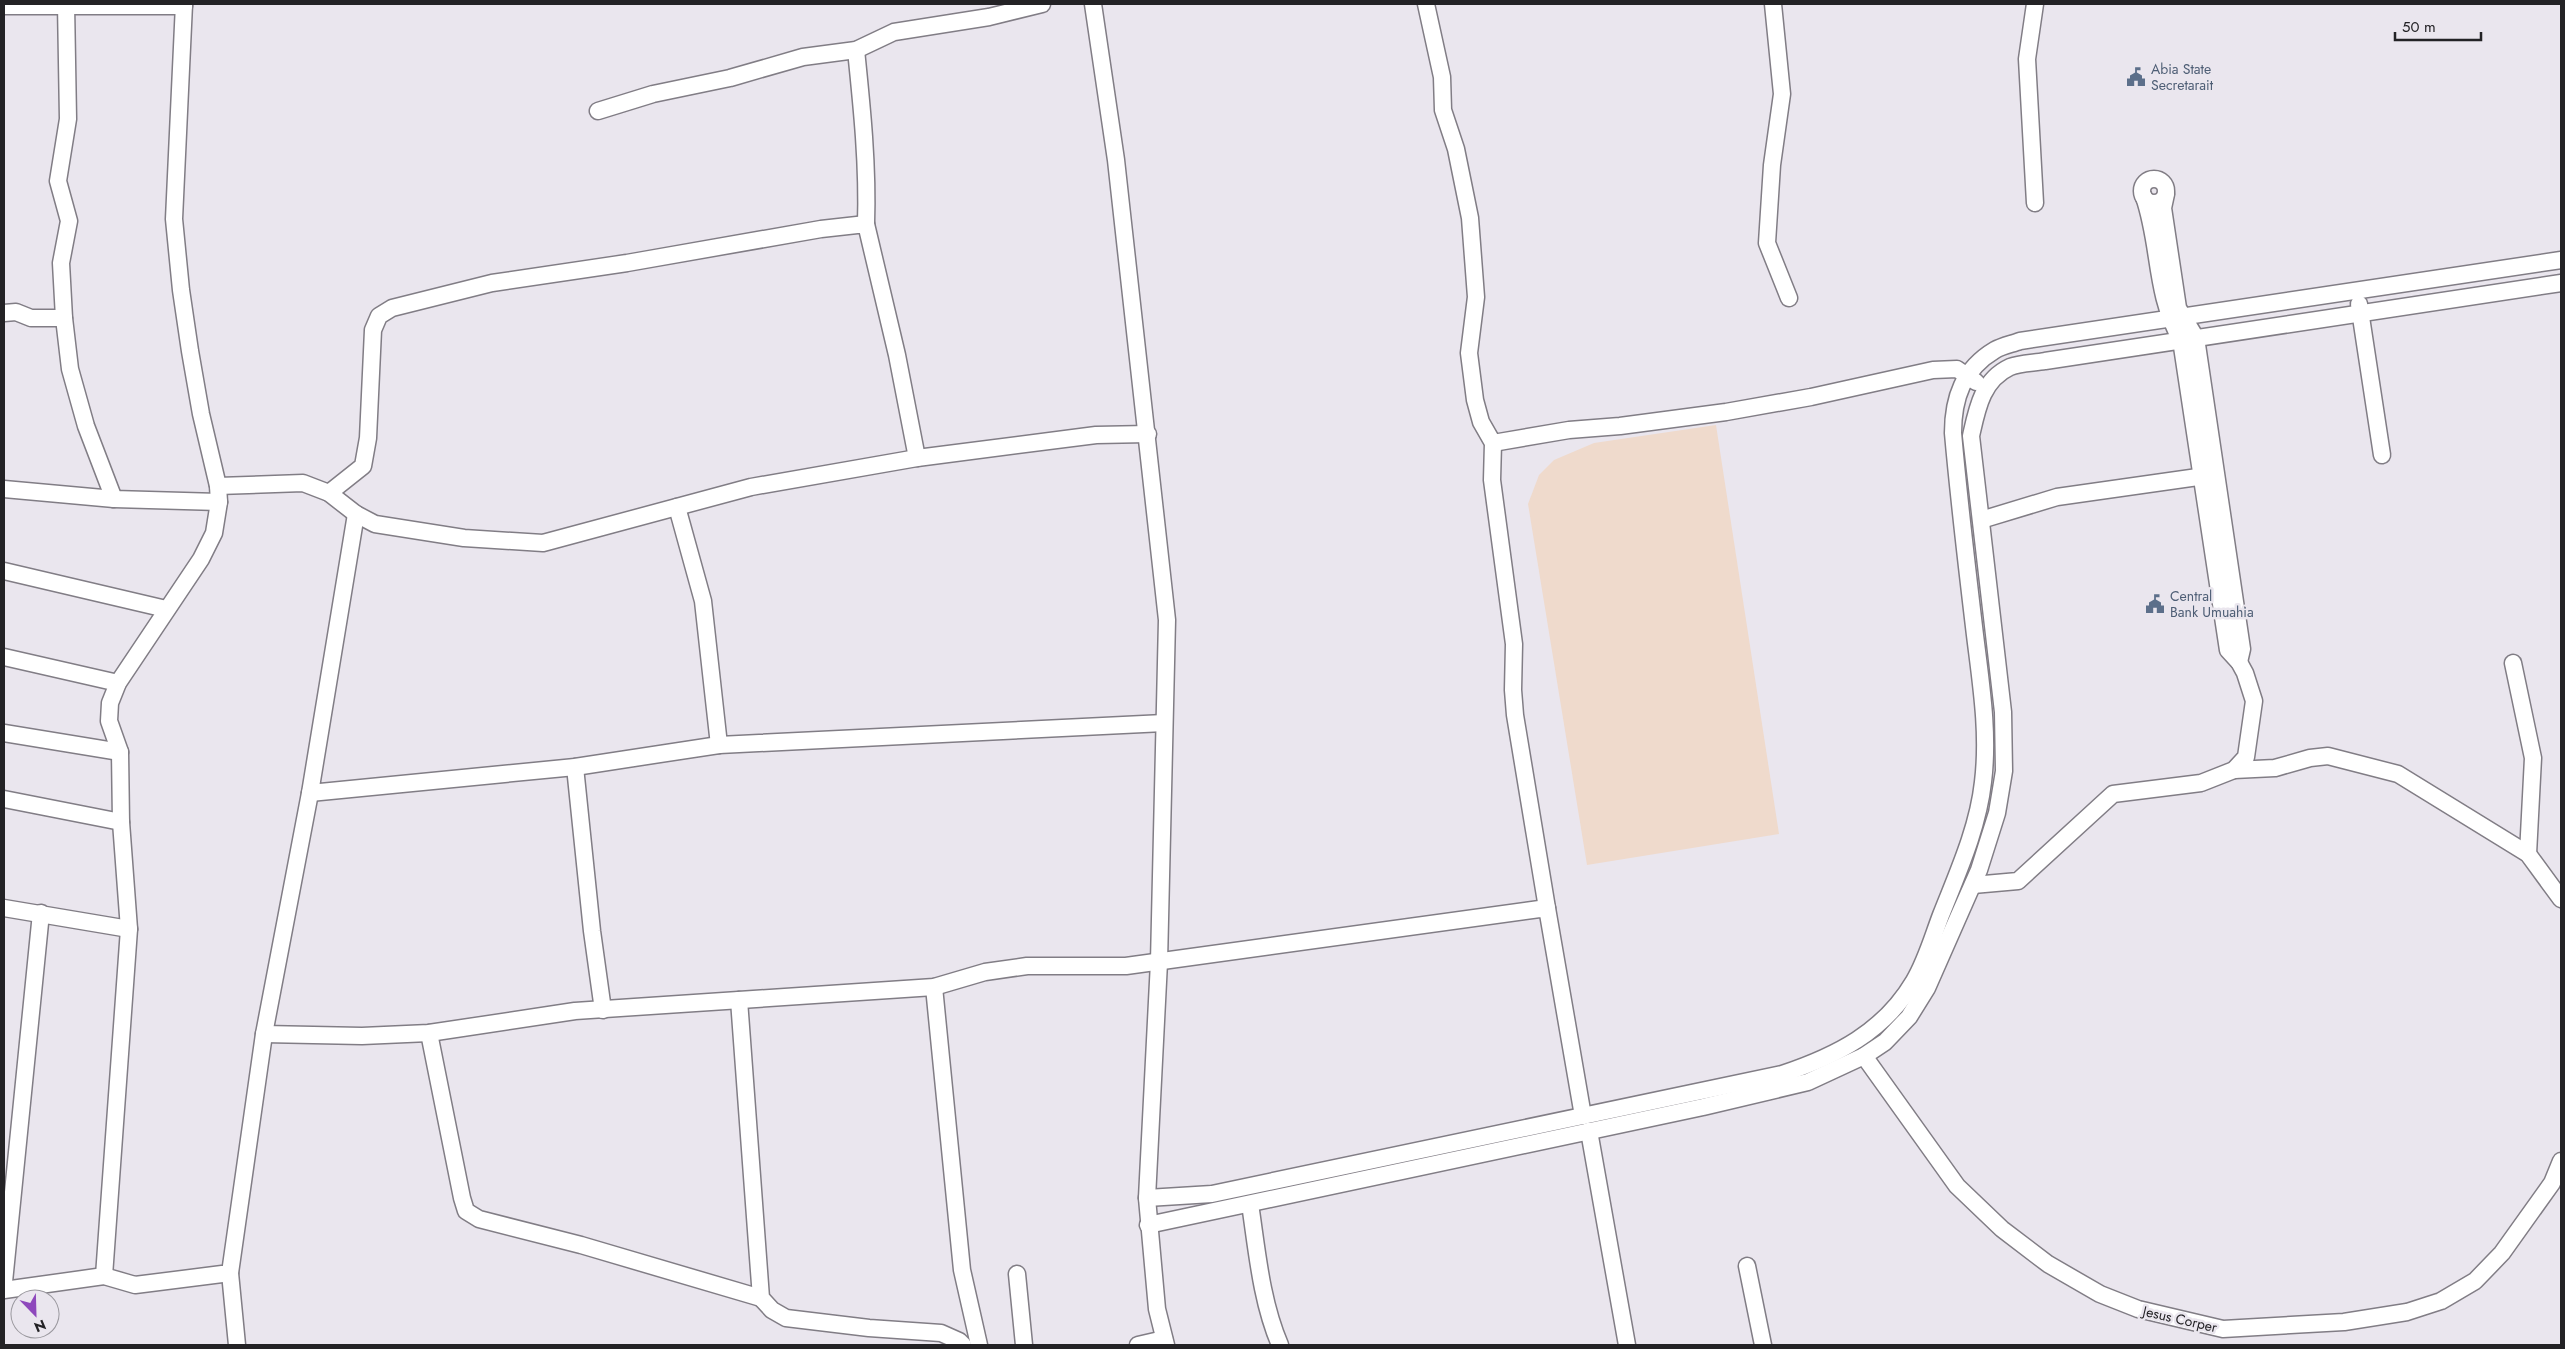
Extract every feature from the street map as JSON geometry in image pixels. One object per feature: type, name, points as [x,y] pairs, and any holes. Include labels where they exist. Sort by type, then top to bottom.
[{"type":"street","points":[[598,111],[653,94],[730,78],[803,57],[856,50],[894,32],[989,17],[1042,4]]},
{"type":"street","points":[[1094,4],[1116,160],[1148,434],[1167,620],[1158,962],[1147,1198],[1157,1309],[1165,1342],[1138,1345]]},
{"type":"street","points":[[1426,4],[1442,77],[1443,110],[1456,149],[1470,218],[1476,297],[1469,353],[1475,400],[1481,422],[1493,443],[1492,480],[1514,644],[1513,690],[1515,715],[1547,908],[1627,1345]]},
{"type":"street","points":[[1773,4],[1782,94],[1772,166],[1767,243],[1789,298]]},
{"type":"street","points":[[2035,4],[2027,59],[2035,203]]},
{"type":"street","points":[[66,5],[68,119],[58,181],[69,221],[61,264],[64,318],[70,369],[86,426],[114,499]]},
{"type":"street","points":[[4,6],[184,5],[174,219],[181,290],[190,351],[201,414],[219,494],[214,533],[201,559],[166,608],[118,683],[110,703],[109,721],[120,752],[121,822],[129,929],[104,1276]]},
{"type":"street","points":[[856,50],[865,151],[866,224],[895,346],[917,458]]},
{"type":"street","points":[[2176,318],[2178,308],[2163,208],[2166,194],[2163,184],[2153,180],[2144,186],[2144,197],[2150,213],[2164,300],[2189,339],[2209,476],[2228,650],[2239,662],[2249,682],[2254,701],[2246,758],[2234,770]]},
{"type":"street","points":[[329,493],[363,466],[368,438],[373,330],[379,316],[392,308],[492,283],[627,263],[821,229],[866,224]]},
{"type":"street","points":[[1711,1097],[1809,1065],[1857,1042],[1875,1028],[1898,1005],[1915,980],[1961,864],[1976,819],[1983,782],[1985,741],[1984,711],[1953,433],[1953,409],[1963,383],[1977,364],[1995,350],[2020,342],[2561,260]]},
{"type":"street","points":[[1147,1198],[1212,1194],[1368,1170],[1711,1097],[1808,1082],[1864,1056],[1885,1042],[1909,1017],[1927,988],[1973,885],[1997,813],[2004,771],[2003,712],[1971,436],[1977,404],[1990,382],[2011,367],[2561,283]]},
{"type":"street","points":[[2356,291],[2382,455]]},
{"type":"street","points":[[4,313],[16,312],[31,318],[64,318]]},
{"type":"street","points":[[1493,443],[1569,430],[1620,426],[1726,412],[1811,397],[1933,370],[1957,369],[1986,389]]},
{"type":"street","points":[[4,489],[114,499],[219,494],[303,483],[329,493],[356,514],[375,524],[455,537],[516,544],[543,544],[751,487],[917,458],[1096,435],[1148,434]]},
{"type":"street","points":[[1981,520],[2057,496],[2209,476]]},
{"type":"street","points":[[678,507],[702,601],[719,745]]},
{"type":"street","points":[[237,1345],[230,1273],[264,1034],[310,793],[356,514]]},
{"type":"street","points":[[4,571],[166,608]]},
{"type":"street","points":[[4,657],[118,683]]},
{"type":"street","points":[[2513,662],[2533,758],[2528,854]]},
{"type":"street","points":[[310,793],[575,767],[719,745],[1164,723]]},
{"type":"street","points":[[4,733],[120,752]]},
{"type":"street","points":[[1973,885],[2018,881],[2113,794],[2201,783],[2234,770],[2275,768],[2310,758],[2328,756],[2398,774],[2528,854],[2561,899]]},
{"type":"street","points":[[575,767],[592,931],[603,1010]]},
{"type":"street","points":[[4,799],[121,822]]},
{"type":"street","points":[[4,908],[129,929]]},
{"type":"street","points":[[264,1034],[362,1036],[429,1032],[575,1011],[934,987],[985,972],[1027,966],[1126,966],[1547,908]]},
{"type":"street","points":[[4,1282],[41,914]]},
{"type":"street","points":[[934,987],[962,1270],[979,1345]]},
{"type":"street","points":[[739,1000],[761,1298]]},
{"type":"street","points":[[429,1032],[462,1198],[466,1211],[478,1219],[581,1245],[761,1298],[772,1310],[786,1318],[869,1328],[941,1333],[963,1345]]},
{"type":"street","name":"Jesus Corper","points":[[1864,1056],[1957,1186],[2002,1229],[2048,1264],[2100,1294],[2138,1309],[2223,1329],[2344,1322],[2406,1312],[2441,1301],[2475,1281],[2502,1253],[2552,1183],[2561,1161]]},
{"type":"street","points":[[1148,1225],[1250,1204],[1368,1170]]},
{"type":"street","points":[[1250,1204],[1264,1288],[1274,1330],[1280,1345]]},
{"type":"street","points":[[1748,1266],[1763,1345]]},
{"type":"street","points":[[4,1290],[104,1276],[136,1285],[230,1273]]},
{"type":"street","points":[[1017,1274],[1024,1345]]},
{"type":"shaded area","points":[[1716,425],[1779,834],[1587,865],[1528,504],[1539,475],[1554,460],[1594,443]]},
{"type":"place","name":"Abia State Secretarait","points":[[2136,77]]},
{"type":"place","name":"Central Bank Umuahia","points":[[2155,604]]}]
